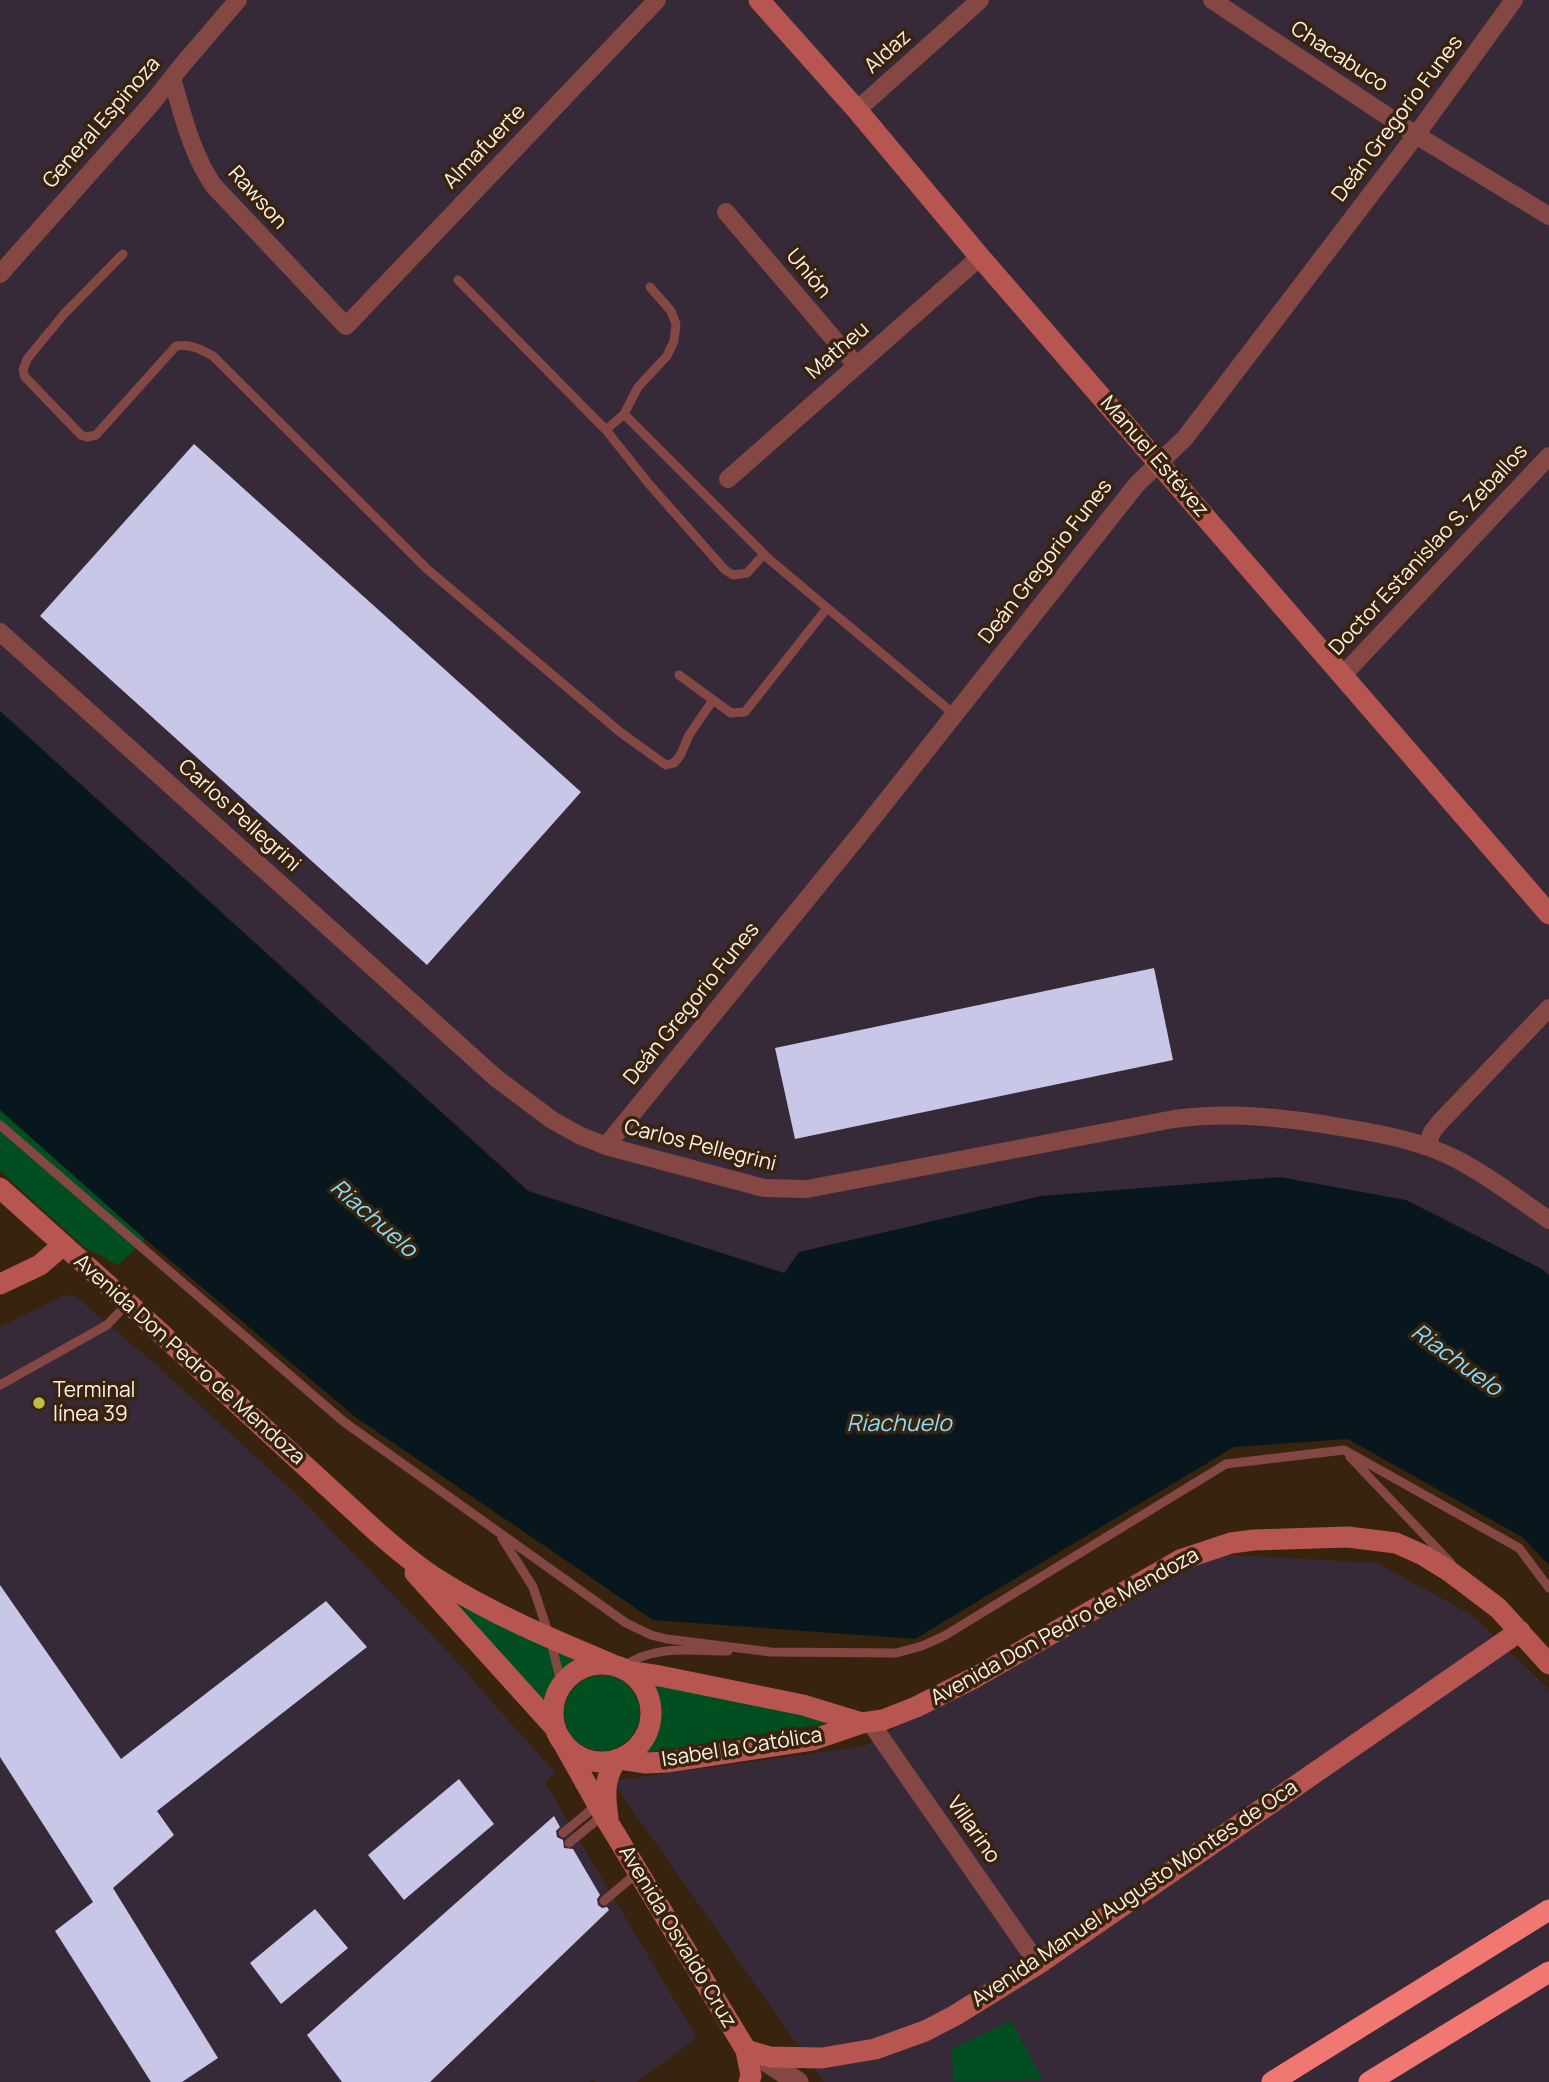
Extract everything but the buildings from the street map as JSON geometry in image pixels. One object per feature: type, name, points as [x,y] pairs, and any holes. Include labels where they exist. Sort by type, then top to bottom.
[{"type":"highway","points":[[1272,2082],[1549,1910]]},
{"type":"highway","points":[[1369,2082],[1549,1972]]},
{"type":"highway","points":[[1260,2082],[1335,2042]]},
{"type":"main road","name":"Manuel Estévez","points":[[759,0],[857,110],[980,257],[1549,914]]},
{"type":"main road","name":"Avenida Don Pedro de Mendoza","points":[[0,1188],[416,1565],[483,1606],[622,1669],[803,1705],[866,1722],[893,1717],[934,1699],[1180,1560],[1231,1543],[1348,1537],[1396,1543],[1423,1555],[1474,1588],[1520,1630],[1549,1664]]},
{"type":"main road","points":[[0,1284],[40,1265],[63,1245]]},
{"type":"main road","name":"Avenida Don Pedro de Mendoza","points":[[378,1533],[559,1734]]},
{"type":"main road","name":"Avenida Manuel Augusto Montes de Oca","points":[[753,2053],[822,2058],[874,2049],[925,2031],[944,2021],[1038,1964],[1520,1630]]},
{"type":"main road","points":[[606,1664],[634,1676],[645,1689],[651,1713],[648,1729],[640,1744],[619,1759],[597,1762],[576,1755],[559,1734],[553,1714],[562,1686],[576,1671],[606,1664]]},
{"type":"main road","name":"Isabel la Católica","points":[[619,1759],[646,1763],[667,1762],[802,1742],[866,1722]]},
{"type":"main road","name":"Avenida Osvaldo Cruz","points":[[559,1734],[638,1872],[753,2053]]},
{"type":"main road","name":"Avenida Osvaldo Cruz","points":[[603,1814],[607,1779],[612,1766],[619,1759]]},
{"type":"main road","points":[[749,2082],[753,2053]]},
{"type":"street","name":"General Espinoza","points":[[0,274],[238,0]]},
{"type":"street","name":"Almafuerte","points":[[346,326],[657,0]]},
{"type":"street","name":"Aldaz","points":[[857,110],[980,0]]},
{"type":"street","name":"Chacabuco","points":[[1212,0],[1416,135],[1549,216]]},
{"type":"street","name":"Deán Gregorio Funes","points":[[606,1146],[864,830],[1137,484],[1185,438],[1416,135],[1514,0]]},
{"type":"street","name":"Rawson","points":[[172,79],[194,151],[213,185],[346,326]]},
{"type":"street","name":"Unión","points":[[726,212],[856,365]]},
{"type":"street","name":"Matheu","points":[[728,479],[980,257]]},
{"type":"street","name":"Doctor Estanislao S. Zeballos","points":[[1343,675],[1549,456]]},
{"type":"street","name":"Carlos Pellegrini","points":[[0,632],[496,1078],[551,1121],[606,1146],[764,1188],[807,1189],[1194,1116],[1244,1116],[1306,1121],[1403,1138],[1427,1146],[1478,1172],[1549,1220]]},
{"type":"street","points":[[1427,1146],[1432,1132],[1440,1122],[1549,1008]]},
{"type":"street","name":"Villarino","points":[[866,1722],[1038,1964]]},
{"type":"street","name":"Avenida Osvaldo Cruz","points":[[753,2053],[798,2082]]},
{"type":"lane","points":[[123,254],[64,314],[27,359],[23,370],[25,377],[81,435],[96,435],[176,346],[197,346],[213,356],[427,569],[620,732],[666,765],[674,763],[680,756],[689,735],[713,700]]},
{"type":"lane","points":[[457,280],[606,430],[649,484],[725,570],[733,575],[747,573],[764,554]]},
{"type":"lane","points":[[606,430],[624,414],[638,387],[667,356],[674,341],[676,324],[671,311],[650,287]]},
{"type":"lane","points":[[624,414],[764,554],[955,715]]},
{"type":"lane","points":[[678,676],[731,713],[745,712],[827,608]]},
{"type":"lane","points":[[0,1125],[344,1422],[499,1534],[639,1630],[667,1639],[771,1652]]},
{"type":"lane","points":[[0,1385],[107,1325],[128,1303]]},
{"type":"lane","points":[[1344,1450],[1474,1588]]},
{"type":"lane","points":[[622,1669],[639,1656],[661,1651],[896,1653],[922,1646],[944,1636],[1226,1464],[1344,1450],[1518,1548],[1549,1588]]},
{"type":"lane","points":[[499,1534],[533,1587],[562,1686]]},
{"type":"lane","points":[[563,1832],[603,1814]]},
{"type":"lane","points":[[569,1843],[603,1814]]},
{"type":"lane","points":[[604,1901],[638,1872]]},
{"type":"shaded area","points":[[0,0],[1549,0],[1549,1275],[1540,1268],[784,1273],[529,1191],[0,711]]},
{"type":"shaded area","points":[[65,1295],[75,1296],[155,1364],[296,1494],[449,1653],[555,1773],[545,1783],[697,2038],[636,2082],[596,2082],[593,2079],[590,2082],[0,2082],[0,1327]]},
{"type":"shaded area","points":[[1177,1552],[1377,1563],[1472,1615],[1549,1690],[1549,2082],[824,2082],[612,1781],[865,1746]]},
{"type":"green space","points":[[0,1110],[145,1239],[118,1265],[84,1247],[0,1171]]},
{"type":"green space","points":[[437,1590],[584,1662],[554,1680],[548,1712]]},
{"type":"green space","points":[[602,1675],[617,1678],[629,1686],[637,1698],[640,1713],[637,1728],[629,1740],[617,1748],[602,1751],[587,1748],[575,1740],[567,1728],[564,1713],[567,1698],[575,1686],[587,1678]]},
{"type":"green space","points":[[646,1682],[737,1699],[830,1723],[638,1754],[657,1720],[655,1703]]},
{"type":"green space","points":[[1011,2021],[1043,2080],[953,2081],[952,2049]]},
{"type":"water","name":"Riachuelo","points":[[0,711],[528,1191],[784,1273],[799,1252],[1041,1196],[1280,1177],[1406,1200],[1540,1268],[1549,1275],[1549,1565],[1522,1537],[1348,1439],[1234,1447],[915,1639],[653,1620],[354,1416],[145,1239],[0,1110]]},
{"type":"place","name":"Terminal línea 39","points":[[39,1403]]}]
